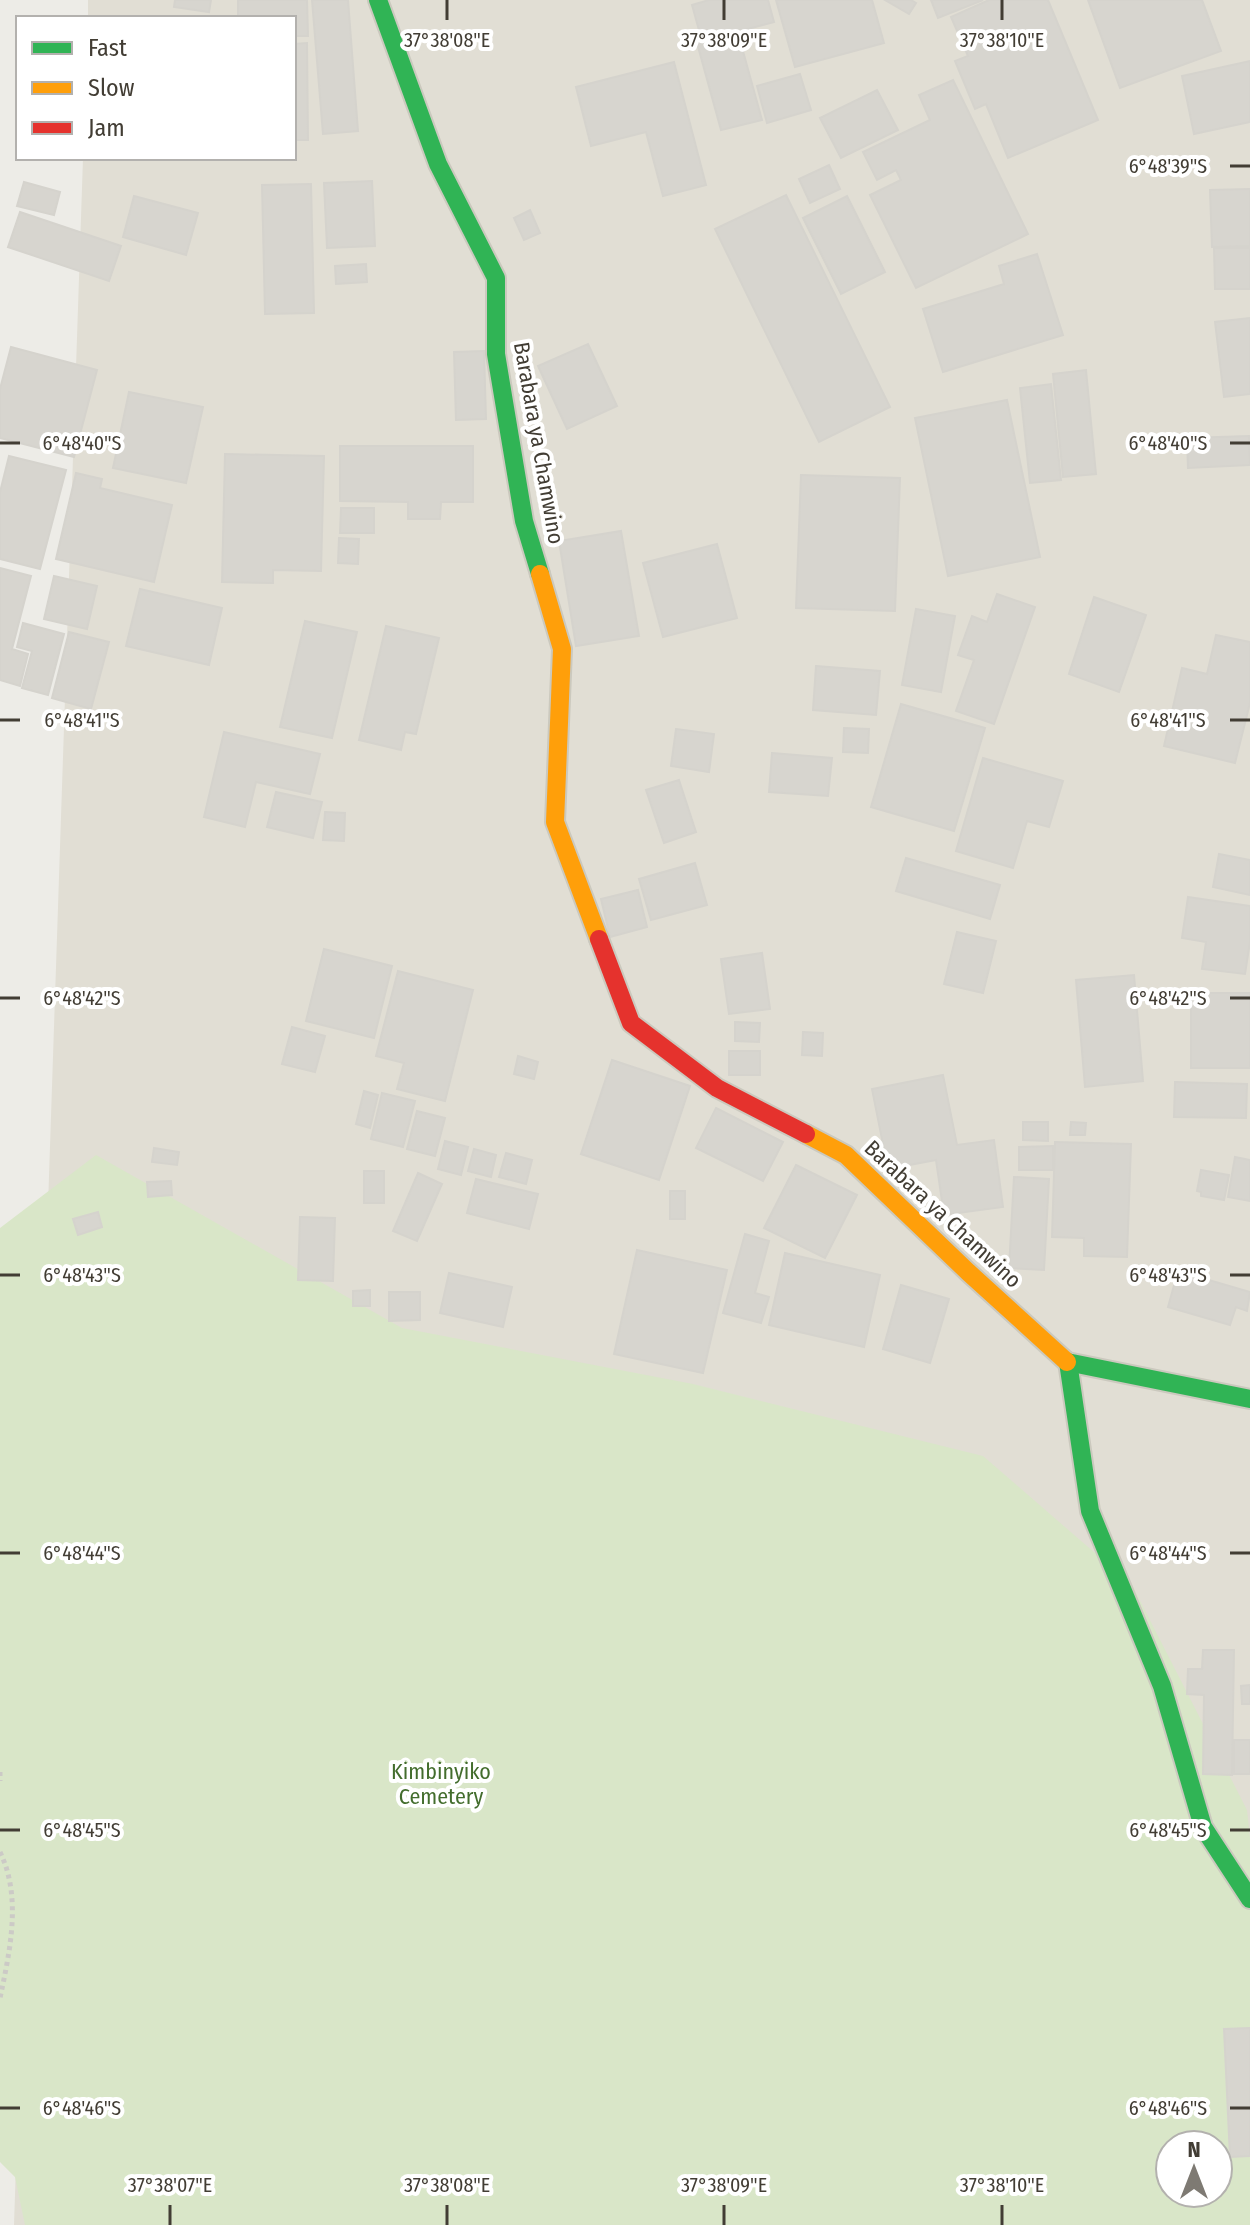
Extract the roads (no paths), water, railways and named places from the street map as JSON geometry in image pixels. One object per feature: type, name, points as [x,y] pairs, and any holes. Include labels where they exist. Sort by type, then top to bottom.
[{"type":"street","name":"Barabara ya Chamwino","points":[[378,0],[438,164],[496,278],[496,354],[524,521],[562,649],[555,822],[631,1023],[717,1088],[846,1155],[1068,1362]]},
{"type":"street","points":[[1250,1399],[1068,1362],[1090,1511],[1162,1686],[1203,1827],[1250,1899]]},
{"type":"park label","name":"Kimbinyiko Cemetery","points":[[441,1784]]}]
